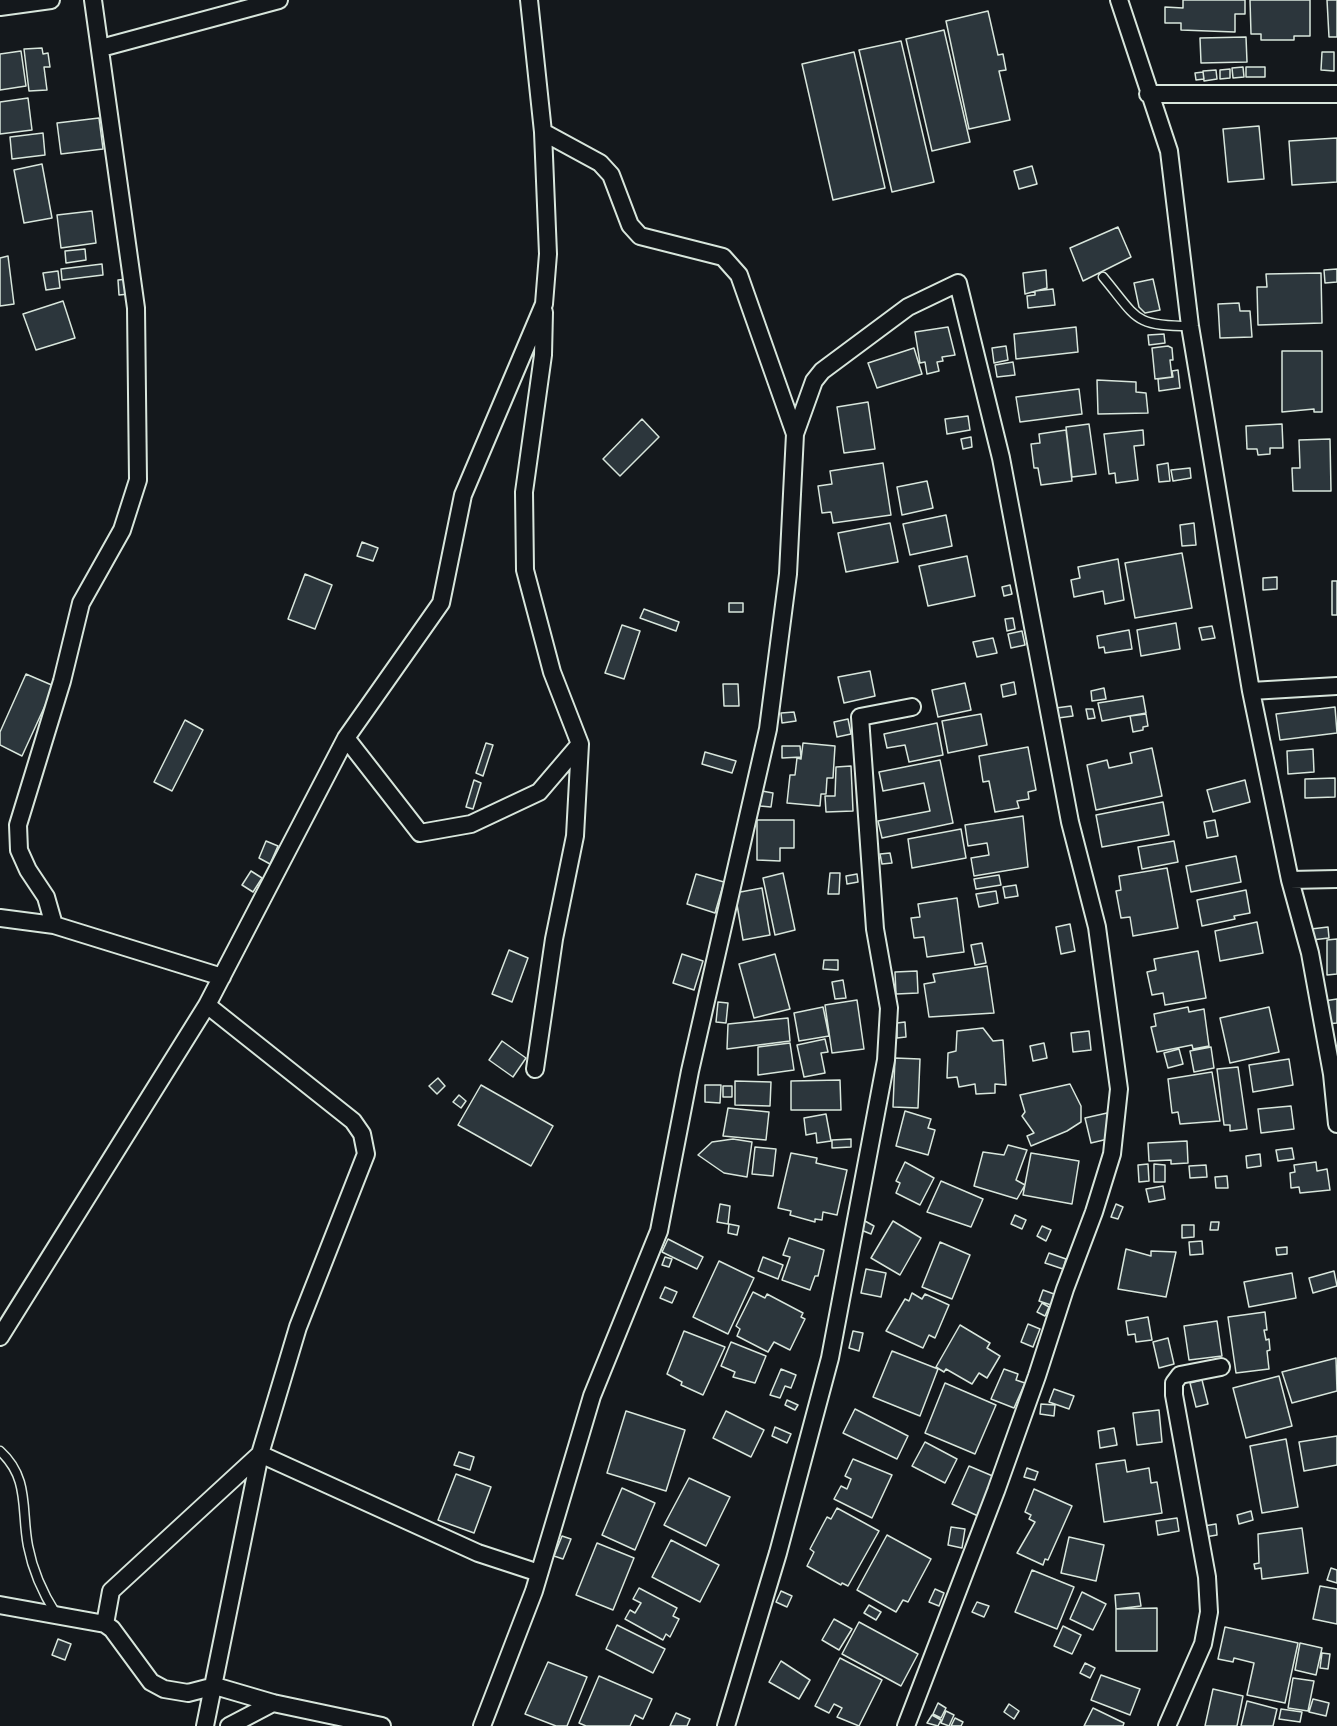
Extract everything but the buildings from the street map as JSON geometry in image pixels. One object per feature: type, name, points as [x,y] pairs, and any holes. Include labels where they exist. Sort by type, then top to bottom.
[{"type":"street","points":[[0,7],[51,0]]},
{"type":"street","points":[[54,926],[46,897],[28,870],[19,850],[18,825],[62,681],[81,603],[122,530],[138,480],[136,308],[93,0]]},
{"type":"street","points":[[101,48],[279,0]]},
{"type":"street","points":[[529,0],[543,132],[548,254],[543,355],[524,492],[525,570],[552,672],[579,744],[575,836],[554,939],[535,1069]]},
{"type":"street","points":[[1119,0],[1148,94],[1170,151],[1190,326],[1251,691],[1290,880],[1310,953],[1335,1074],[1337,1124]]},
{"type":"street","points":[[1148,94],[1337,94]]},
{"type":"street","points":[[543,132],[600,163],[611,175],[630,225],[640,236],[723,257],[739,275],[795,434]]},
{"type":"street","points":[[482,1726],[539,1573],[592,1396],[659,1231],[690,1071],[768,729],[788,574],[795,434],[814,381],[822,371],[908,307],[958,283],[1001,458],[1070,822],[1097,927],[1119,1089],[1112,1154],[1094,1212],[1065,1289],[996,1491],[906,1726]]},
{"type":"street","points":[[0,1336],[207,1005],[346,738],[441,603],[463,495],[544,303]]},
{"type":"street","points":[[1251,691],[1337,686]]},
{"type":"street","points":[[726,1726],[778,1553],[830,1358],[886,1060],[889,1008],[875,929],[860,717],[912,707]]},
{"type":"street","points":[[346,738],[420,832],[471,824],[539,792],[579,744]]},
{"type":"street","points":[[1290,880],[1337,879]]},
{"type":"street","points":[[0,918],[54,926],[222,977]]},
{"type":"street","points":[[205,1726],[215,1686],[244,1524],[260,1454],[298,1327],[366,1154],[362,1134],[353,1120],[207,1005]]},
{"type":"street","points":[[1167,1726],[1203,1644],[1209,1612],[1207,1577],[1174,1395],[1174,1383],[1180,1375],[1221,1366]]},
{"type":"street","points":[[260,1454],[478,1553],[539,1573]]},
{"type":"street","points":[[105,1624],[111,1592],[260,1454]]},
{"type":"street","points":[[0,1605],[105,1624],[112,1629],[151,1682],[164,1689],[188,1693],[215,1686],[273,1703],[382,1726]]},
{"type":"street","points":[[229,1726],[273,1703]]},
{"type":"lane","points":[[1103,277],[1139,320],[1157,326],[1190,326]]},
{"type":"lane","points":[[0,1451],[14,1465],[20,1478],[27,1544],[35,1577],[56,1615]]}]
